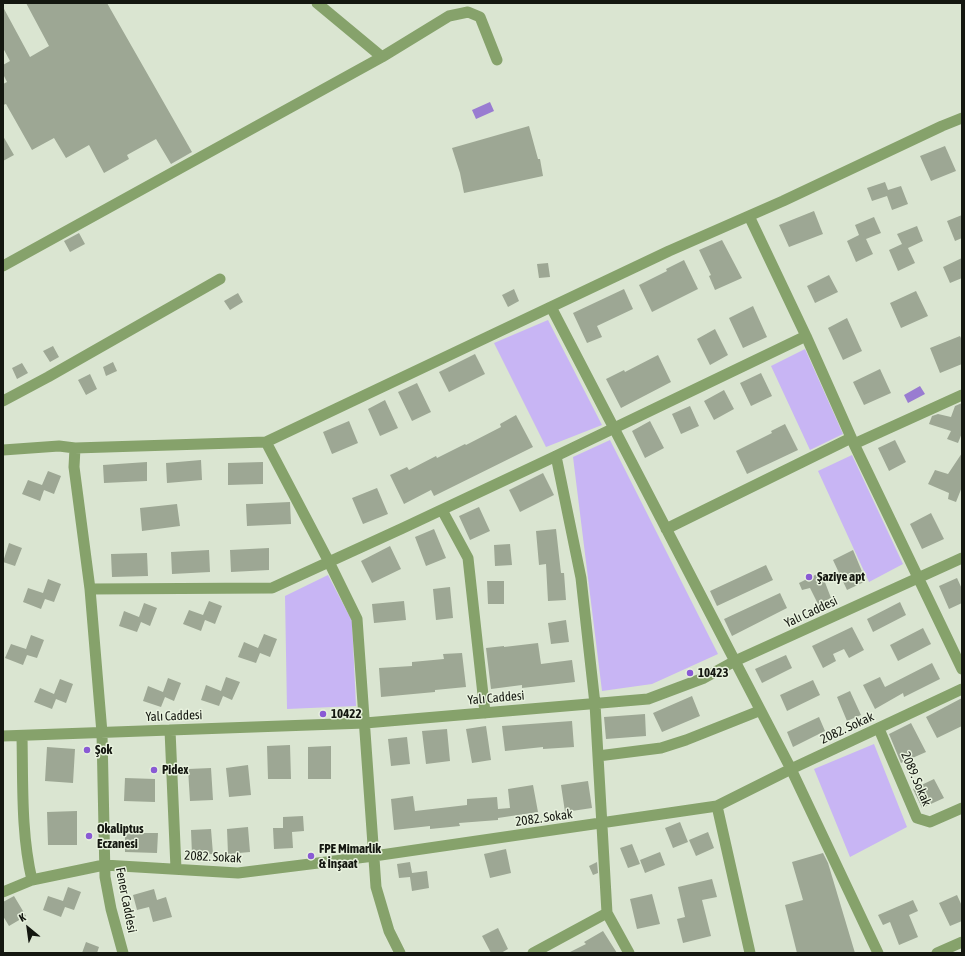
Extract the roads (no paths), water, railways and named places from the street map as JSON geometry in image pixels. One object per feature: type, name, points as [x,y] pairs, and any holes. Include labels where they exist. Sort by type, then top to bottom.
[{"type":"street","points":[[317,3],[382,57]]},
{"type":"street","points":[[3,266],[382,57],[449,16],[468,12],[480,17],[497,60]]},
{"type":"street","points":[[3,450],[59,446],[75,448],[266,442],[669,251],[962,118]]},
{"type":"street","points":[[749,216],[806,336],[853,441],[962,668]]},
{"type":"street","points":[[3,401],[220,279]]},
{"type":"street","points":[[551,308],[791,769],[878,953]]},
{"type":"street","points":[[90,589],[272,588],[442,510],[806,336]]},
{"type":"street","points":[[666,529],[853,441],[962,394]]},
{"type":"street","points":[[266,442],[357,619],[376,887],[389,930],[400,953]]},
{"type":"street","name":"Fener Caddesi","points":[[75,448],[74,467],[90,589],[102,733],[105,877],[111,909],[123,953]]},
{"type":"street","points":[[556,456],[581,578],[595,704],[608,913],[630,953]]},
{"type":"street","points":[[442,510],[468,558],[485,713]]},
{"type":"street","name":"Yalı Caddesi","points":[[3,736],[365,723],[648,699],[704,678],[735,661],[962,558]]},
{"type":"street","name":"2082. Sokak","points":[[3,892],[32,880],[104,865],[238,873],[374,856],[717,806],[791,769],[962,689]]},
{"type":"street","points":[[598,756],[661,748],[686,740],[760,711]]},
{"type":"street","name":"2089. Sokak","points":[[879,729],[917,818],[930,822],[962,808]]},
{"type":"street","points":[[170,730],[176,869]]},
{"type":"street","points":[[22,736],[26,857],[32,880]]},
{"type":"street","points":[[717,806],[750,953]]},
{"type":"street","points":[[533,953],[608,913]]},
{"type":"street","points":[[937,953],[962,942]]},
{"type":"place","name":"Şaziye apt","points":[[809,577]]},
{"type":"place","name":"10423","points":[[690,673]]},
{"type":"place","name":"10422","points":[[323,714]]},
{"type":"place","name":"Şok","points":[[87,750]]},
{"type":"place","name":"Pidex","points":[[154,770]]},
{"type":"place","name":"Okaliptus Eczanesi","points":[[89,836]]},
{"type":"place","name":"FPE Mimarlik & İnşaat","points":[[311,856]]}]
